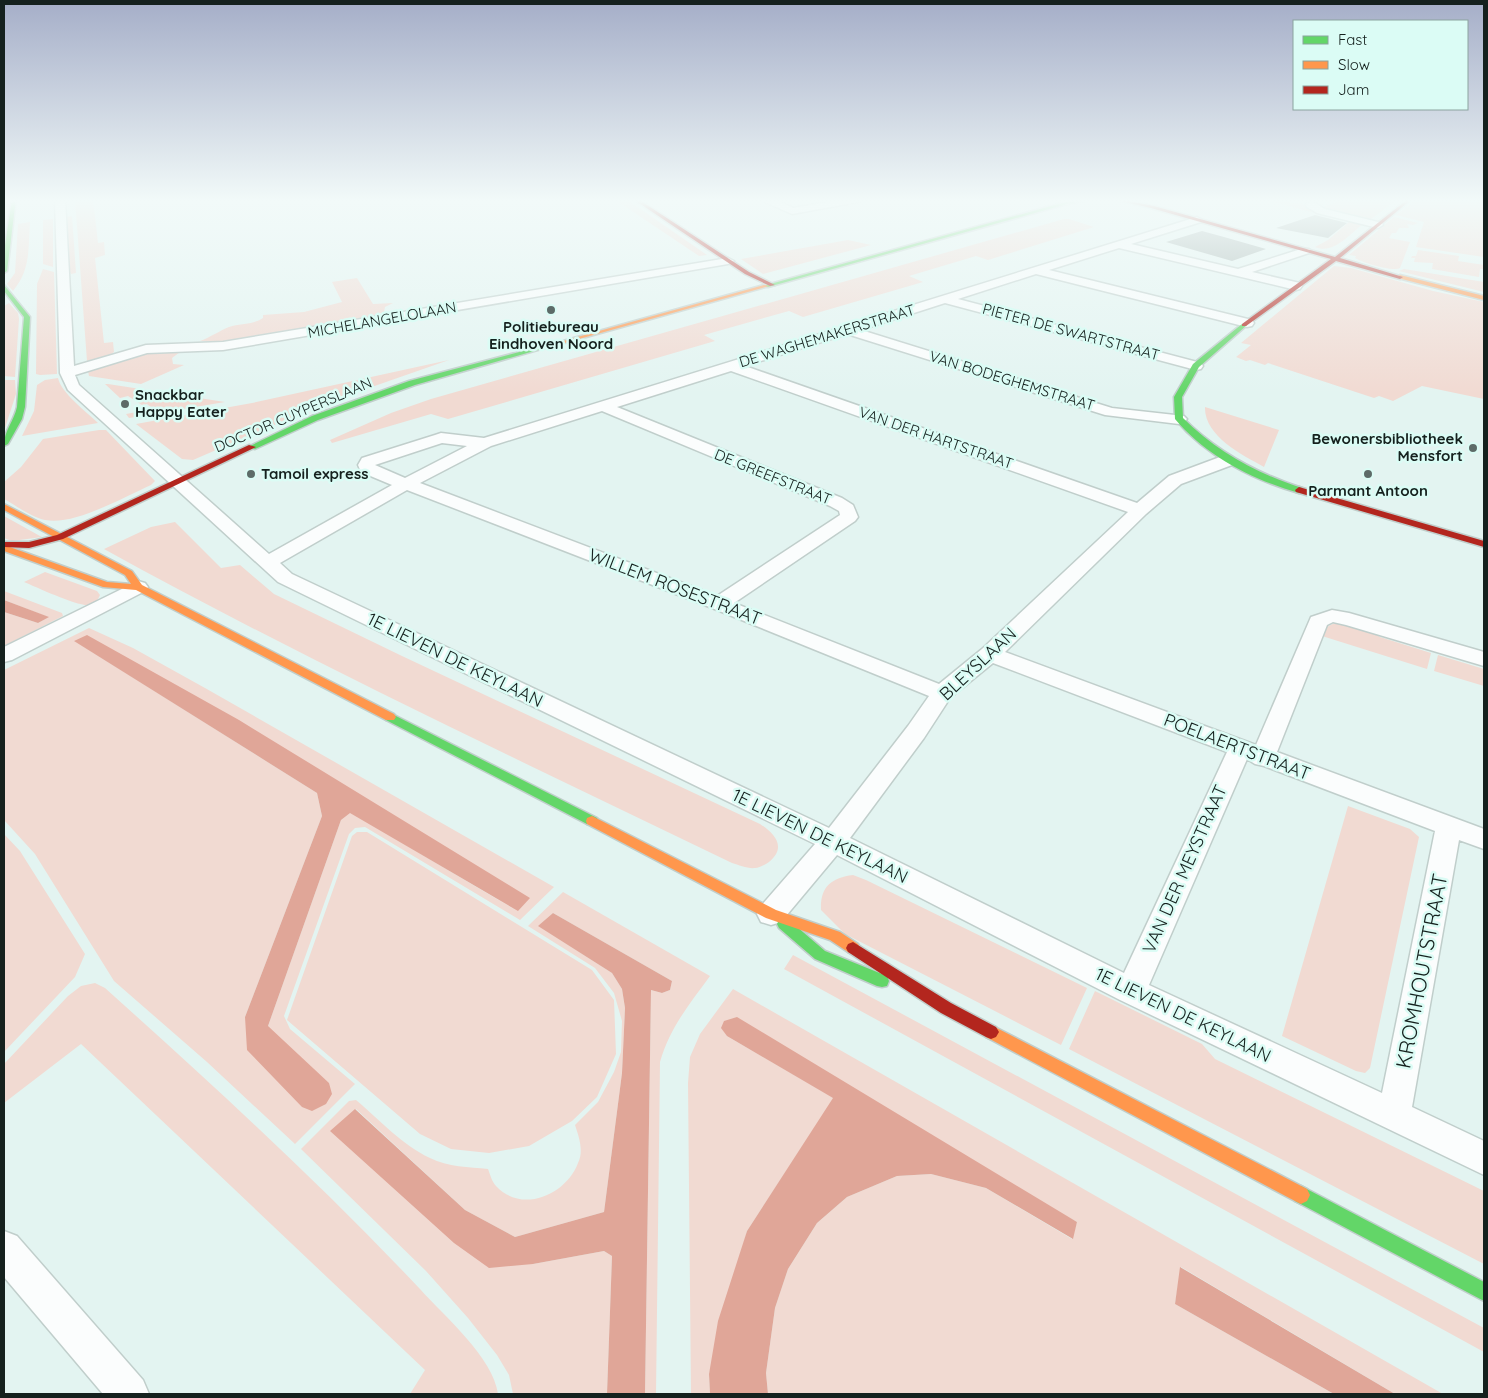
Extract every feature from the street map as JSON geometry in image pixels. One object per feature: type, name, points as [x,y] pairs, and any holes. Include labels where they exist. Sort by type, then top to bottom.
[{"type":"street","points":[[63,264],[67,374]]},
{"type":"street","name":"MICHELANGELOLAAN","points":[[67,374],[146,349],[224,346],[709,264]]},
{"type":"street","points":[[733,264],[772,285]]},
{"type":"street","name":"DOCTOR CUYPERSLAAN","points":[[4,547],[29,545],[60,537],[315,418],[412,383],[846,264]]},
{"type":"street","name":"DE WAGHEMAKERSTRAAT","points":[[268,562],[406,484],[485,443],[1054,264]]},
{"type":"street","points":[[1200,264],[1296,286]]},
{"type":"street","points":[[1236,273],[1263,264]]},
{"type":"street","points":[[1327,264],[1247,323],[1196,366],[1178,397],[1179,420],[1203,445],[1226,461],[1295,489],[1484,544]]},
{"type":"street","points":[[1353,264],[1484,298]]},
{"type":"street","points":[[1034,270],[1247,323]]},
{"type":"street","points":[[4,287],[27,318],[21,406],[18,419],[4,444]]},
{"type":"street","name":"PIETER DE SWARTSTRAAT","points":[[945,299],[1196,366]]},
{"type":"street","name":"VAN BODEGHEMSTRAAT","points":[[848,330],[1110,412],[1179,420]]},
{"type":"street","name":"VAN DER HARTSTRAAT","points":[[731,366],[1140,510]]},
{"type":"street","name":"1E LIEVEN DE KEYLAAN","points":[[67,374],[72,387],[285,578],[833,841],[1131,990],[1484,1158]]},
{"type":"street","name":"DE GREEFSTRAAT","points":[[602,406],[836,502],[847,509],[848,517],[718,604]]},
{"type":"street","name":"DE WAGHEMAKERSTRAAT","points":[[406,484],[367,468],[366,465],[368,462],[441,438],[485,443]]},
{"type":"street","name":"BLEYSLAAN","points":[[771,914],[833,841],[916,732],[942,693],[990,654],[1140,510],[1175,480],[1226,461]]},
{"type":"street","name":"WILLEM ROSESTRAAT","points":[[406,484],[718,604],[942,693]]},
{"type":"street","points":[[4,507],[129,573],[138,587]]},
{"type":"street","points":[[45,563],[48,552],[60,537]]},
{"type":"street","points":[[4,547],[106,585],[138,587],[771,914],[835,936],[946,1008],[1484,1292]]},
{"type":"street","points":[[4,655],[138,587]]},
{"type":"street","name":"VAN DER MEYSTRAAT","points":[[1131,990],[1318,620],[1332,616],[1349,619],[1484,659]]},
{"type":"street","name":"POELAERTSTRAAT","points":[[990,654],[1484,839]]},
{"type":"street","name":"KROMHOUTSTRAAT","points":[[1394,1116],[1449,826]]},
{"type":"street","points":[[771,914],[820,956],[946,1008]]},
{"type":"street","points":[[4,1249],[129,1394]]},
{"type":"shaded area","points":[[16,264],[27,264],[19,283],[13,291],[7,284],[15,273]]},
{"type":"shaded area","points":[[68,264],[75,264],[76,273],[71,274]]},
{"type":"shaded area","points":[[80,264],[96,264],[104,343],[113,342],[114,352],[110,355],[87,361]]},
{"type":"shaded area","points":[[749,264],[799,264],[763,274]]},
{"type":"shaded area","points":[[905,264],[948,264],[909,276],[923,282],[803,317],[789,311],[704,335],[715,341],[448,419],[431,414],[332,443],[330,440],[391,413],[431,399]]},
{"type":"shaded area","points":[[1372,264],[1401,264],[1400,268],[1396,269]]},
{"type":"shaded area","points":[[1433,264],[1484,265],[1484,269],[1480,269],[1479,277],[1432,269]]},
{"type":"shaded area","points":[[1334,266],[1351,268],[1433,291],[1484,302],[1484,399],[1422,386],[1393,401],[1379,396],[1374,398],[1268,363],[1265,365],[1236,357],[1251,345],[1241,343]]},
{"type":"shaded area","points":[[43,269],[54,272],[57,374],[40,375],[36,374],[37,284]]},
{"type":"shaded area","points":[[1404,269],[1484,282],[1484,292],[1399,271]]},
{"type":"shaded area","points":[[357,278],[373,304],[393,303],[385,307],[384,312],[367,318],[229,341],[200,341],[229,327],[259,320],[263,318],[263,315],[304,312],[342,302],[332,282]]},
{"type":"shaded area","points":[[9,303],[18,313],[19,319],[15,377],[4,376],[4,306]]},
{"type":"shaded area","points":[[179,350],[180,352],[172,358],[173,364],[184,365],[141,384],[89,376],[88,371],[153,352]]},
{"type":"shaded area","points":[[449,360],[323,404],[193,460],[182,459],[136,424],[252,403]]},
{"type":"shaded area","points":[[58,378],[69,396],[98,423],[22,436],[34,411],[37,385],[45,380]]},
{"type":"shaded area","points":[[4,380],[15,380],[16,394],[4,431]]},
{"type":"shaded area","points":[[105,384],[225,402],[129,418],[126,414],[153,409],[147,404],[142,405],[128,396],[120,398]]},
{"type":"shaded area","points":[[1205,407],[1279,430],[1264,467],[1245,457],[1217,436],[1206,417]]},
{"type":"shaded area","points":[[106,430],[155,481],[151,485],[99,509],[70,519],[57,521],[45,520],[35,516],[4,499],[4,482],[21,467],[43,439]]},
{"type":"shaded area","points":[[4,516],[42,537],[12,541],[4,538]]},
{"type":"shaded area","points":[[175,522],[221,568],[240,565],[274,594],[760,824],[774,836],[778,846],[777,851],[768,863],[757,868],[732,863],[337,671],[104,549],[151,527]]},
{"type":"shaded area","points":[[45,572],[97,591],[100,595],[93,604],[84,605],[24,582]]},
{"type":"shaded area","points":[[4,591],[62,613],[63,616],[4,646],[4,612],[38,623],[48,617],[4,600]]},
{"type":"shaded area","points":[[4,600],[49,617],[38,623],[4,612]]},
{"type":"shaded area","points":[[1339,623],[1371,631],[1380,637],[1431,653],[1427,669],[1322,636],[1328,626]]},
{"type":"shaded area","points":[[89,628],[133,648],[205,688],[554,887],[520,920],[365,827],[355,828],[349,834],[284,1016],[290,1029],[355,1084],[295,1144],[207,1062],[114,981],[35,854],[4,820],[4,670]],"holes":[[[75,641],[517,911],[350,812],[341,820],[268,1026],[245,1017],[322,816],[317,793]]]},
{"type":"shaded area","points":[[87,635],[239,720],[530,898],[518,911],[350,813],[341,820],[268,1026],[329,1083],[332,1094],[326,1104],[312,1111],[302,1107],[247,1050],[245,1017],[322,816],[317,793],[74,641]]},
{"type":"shaded area","points":[[1438,655],[1484,669],[1484,686],[1434,671]]},
{"type":"shaded area","points":[[1348,806],[1410,829],[1419,837],[1370,1068],[1365,1073],[1356,1071],[1282,1036]]},
{"type":"shaded area","points":[[357,832],[367,832],[592,970],[614,1000],[616,1054],[597,1097],[572,1121],[529,1146],[489,1153],[451,1149],[420,1134],[287,1020],[352,836]]},
{"type":"shaded area","points":[[4,834],[20,851],[85,954],[75,977],[4,1052]]},
{"type":"shaded area","points":[[853,875],[1087,988],[1061,1045],[845,934],[821,910],[821,902],[822,895],[828,885],[839,878]]},
{"type":"shaded area","points":[[563,892],[710,976],[675,1027],[660,1062],[656,1394],[645,1394],[651,990],[662,993],[670,990],[672,981],[553,913],[539,926],[612,973],[622,989],[625,1008],[622,1073],[604,1212],[515,1237],[465,1210],[356,1109],[343,1120],[533,1264],[604,1251],[612,1256],[607,1394],[513,1394],[509,1375],[497,1355],[468,1318],[426,1271],[301,1149],[349,1101],[356,1100],[420,1153],[451,1165],[488,1169],[495,1184],[506,1194],[518,1199],[542,1197],[554,1192],[564,1184],[572,1174],[581,1154],[575,1125],[598,1102],[614,1072],[621,1052],[622,1021],[614,993],[595,968],[528,926]]},
{"type":"shaded area","points":[[553,913],[672,981],[670,990],[662,993],[651,990],[645,1394],[607,1394],[612,1256],[604,1251],[533,1264],[489,1268],[454,1243],[330,1131],[355,1109],[465,1210],[515,1237],[604,1212],[622,1073],[625,1008],[622,989],[612,973],[538,926]]},
{"type":"shaded area","points":[[793,955],[1484,1328],[1484,1352],[784,969]]},
{"type":"shaded area","points":[[95,983],[105,988],[226,1098],[344,1211],[478,1352],[494,1380],[498,1394],[410,1394],[425,1370],[81,1044],[4,1103],[4,1064],[68,996],[81,986]]},
{"type":"shaded area","points":[[733,989],[1443,1394],[1395,1394],[1181,1267],[1175,1304],[1334,1394],[768,1394],[766,1373],[775,1308],[788,1269],[817,1223],[847,1197],[897,1176],[931,1174],[986,1188],[1072,1239],[1077,1222],[727,1036],[834,1098],[747,1231],[709,1374],[710,1394],[691,1394],[688,1083],[690,1057],[700,1034]]},
{"type":"shaded area","points":[[1095,991],[1202,1044],[1215,1059],[1484,1191],[1484,1264],[1069,1049]]},
{"type":"shaded area","points":[[737,1017],[1077,1222],[1073,1239],[986,1188],[931,1174],[897,1176],[847,1197],[817,1223],[788,1269],[775,1308],[766,1373],[768,1394],[710,1394],[709,1374],[718,1321],[747,1231],[833,1098],[727,1036],[721,1028],[724,1021]]},
{"type":"shaded area","points":[[1180,1267],[1395,1394],[1334,1394],[1175,1304]]},
{"type":"traffic: fast","points":[[4,271],[5,264]]},
{"type":"traffic: fast","points":[[766,286],[845,264]]},
{"type":"traffic: fast","points":[[4,287],[27,317],[21,407],[18,419],[4,444]]},
{"type":"traffic: fast","points":[[1244,325],[1196,366],[1178,397],[1179,419],[1206,444],[1234,463],[1265,478],[1299,490]]},
{"type":"traffic: fast","points":[[252,447],[315,418],[412,383],[559,343]]},
{"type":"traffic: fast","points":[[390,717],[592,821]]},
{"type":"traffic: fast","points":[[784,924],[820,955],[882,981]]},
{"type":"traffic: fast","points":[[1301,1195],[1484,1292]]},
{"type":"traffic: slow","points":[[1400,277],[1484,298]]},
{"type":"traffic: slow","points":[[559,343],[766,286]]},
{"type":"traffic: slow","points":[[4,507],[129,573],[138,587]]},
{"type":"traffic: slow","points":[[4,548],[106,585],[138,587],[390,717]]},
{"type":"traffic: slow","points":[[592,821],[771,914],[835,936],[853,948]]},
{"type":"traffic: slow","points":[[991,1032],[1301,1195]]},
{"type":"traffic: jam","points":[[734,264],[772,285]]},
{"type":"traffic: jam","points":[[1244,325],[1328,264]]},
{"type":"traffic: jam","points":[[1355,264],[1400,277]]},
{"type":"traffic: jam","points":[[5,545],[29,545],[60,537],[252,447]]},
{"type":"traffic: jam","points":[[1299,490],[1484,544]]},
{"type":"traffic: jam","points":[[853,948],[946,1008],[991,1032]]},
{"type":"place","name":"Politiebureau Eindhoven Noord","points":[[551,310]]},
{"type":"place","name":"Snackbar Happy Eater","points":[[125,404]]},
{"type":"place","name":"Bewonersbibliotheek Mensfort","points":[[1473,448]]},
{"type":"place","name":"Tamoil express","points":[[251,474]]},
{"type":"place","name":"Parmant Antoon","points":[[1368,474]]}]
